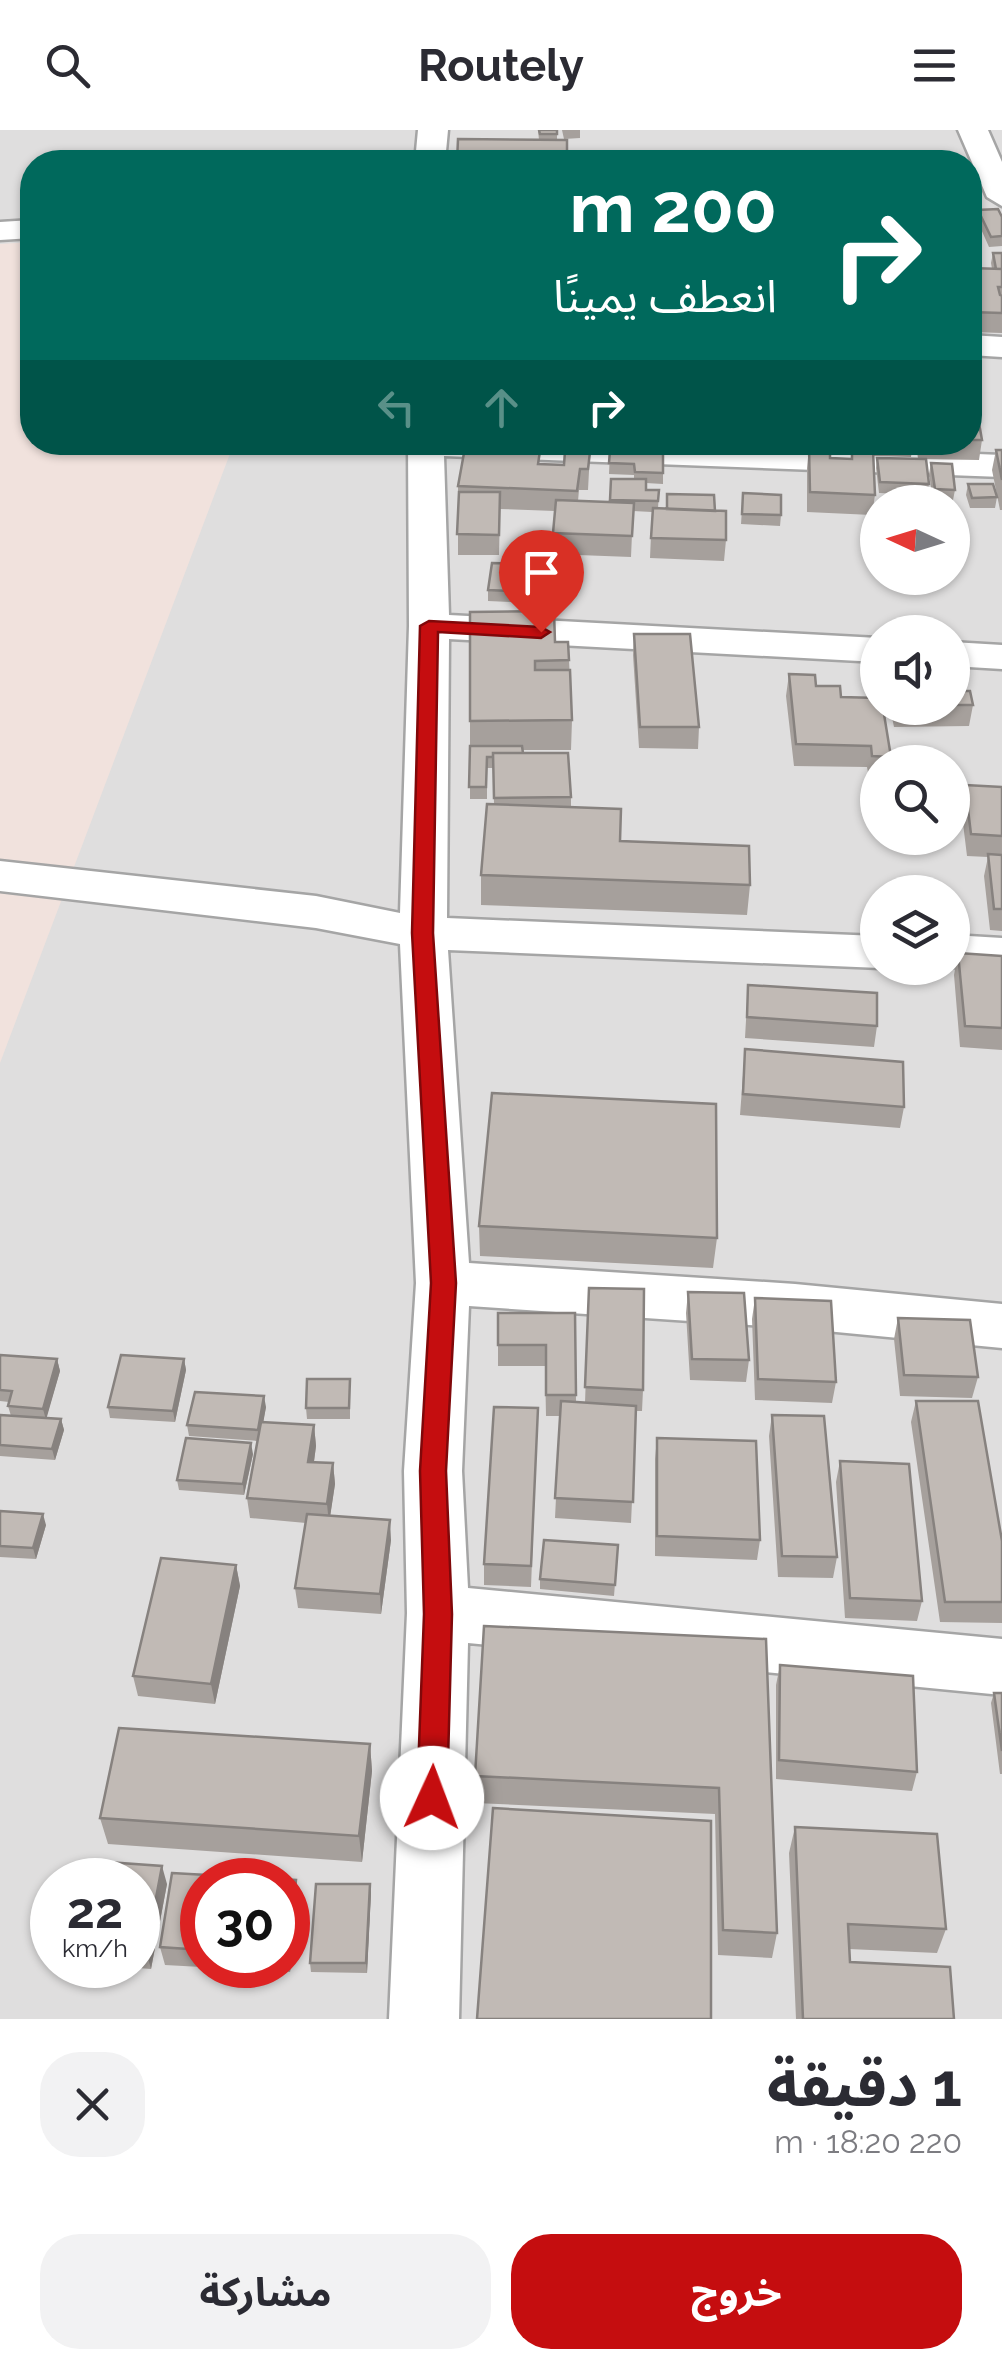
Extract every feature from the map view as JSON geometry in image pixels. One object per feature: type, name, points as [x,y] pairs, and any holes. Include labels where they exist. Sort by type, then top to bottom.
[{"type":"street","points":[[982,152],[1002,200]]},
{"type":"street","points":[[424,2019],[438,1614],[433,1471],[443,1283],[423,933],[429,626],[426,455]]},
{"type":"street","points":[[727,455],[1002,466]]},
{"type":"street","points":[[429,626],[860,649]]},
{"type":"street","points":[[970,655],[1002,657]]},
{"type":"street","points":[[0,876],[316,912],[423,933],[860,951]]},
{"type":"street","points":[[970,953],[1002,954]]},
{"type":"street","points":[[443,1283],[795,1306],[1002,1326]]},
{"type":"street","points":[[438,1614],[1002,1667]]},
{"type":"shaded area","points":[[0,130],[1002,130],[1002,2019],[0,2019]]},
{"type":"shaded area","points":[[20,243],[20,455],[229,455],[0,1063],[0,244]]},
{"type":"building","points":[[539,130],[557,130],[557,134],[540,134]]},
{"type":"building","points":[[458,139],[567,140],[567,150],[458,150]]},
{"type":"building","points":[[998,209],[1002,236],[991,237],[982,210]]},
{"type":"building","points":[[993,253],[1002,253],[1002,269],[996,269]]},
{"type":"building","points":[[982,268],[1002,269],[1002,287],[998,287],[1002,313],[982,312]]},
{"type":"building","points":[[996,450],[1002,450],[1002,480]]},
{"type":"building","points":[[464,455],[539,455],[538,464],[564,465],[565,455],[590,455],[588,469],[580,469],[577,491],[458,486]]},
{"type":"building","points":[[610,455],[663,455],[663,473],[635,472],[634,464],[609,463]]},
{"type":"building","points":[[809,455],[852,459],[852,455],[873,455],[875,485],[860,485],[860,494],[810,492]]},
{"type":"building","points":[[877,458],[926,459],[929,484],[880,482]]},
{"type":"building","points":[[931,463],[952,464],[954,485],[934,485]]},
{"type":"building","points":[[611,479],[646,479],[646,490],[659,490],[658,501],[610,500]]},
{"type":"building","points":[[993,484],[997,497],[972,498],[968,485]]},
{"type":"building","points":[[459,492],[500,492],[499,535],[457,534]]},
{"type":"building","points":[[743,493],[781,495],[781,515],[742,514]]},
{"type":"building","points":[[667,494],[714,495],[715,511],[667,509]]},
{"type":"building","points":[[556,500],[634,503],[632,536],[553,533]]},
{"type":"building","points":[[653,508],[726,511],[726,540],[651,538]]},
{"type":"building","points":[[492,563],[553,565],[550,593],[488,590]]},
{"type":"building","points":[[554,611],[555,642],[568,642],[569,660],[535,661],[535,670],[570,670],[572,720],[470,721],[470,612]]},
{"type":"building","points":[[634,634],[690,634],[699,727],[640,727]]},
{"type":"building","points":[[789,674],[815,675],[816,686],[840,686],[841,697],[860,698],[860,725],[886,725],[889,745],[860,746],[796,744]]},
{"type":"building","points":[[470,746],[522,746],[523,753],[493,753],[493,757],[487,757],[486,787],[469,787]]},
{"type":"building","points":[[493,753],[568,753],[571,797],[494,798]]},
{"type":"building","points":[[970,785],[1002,787],[1002,836],[971,834]]},
{"type":"building","points":[[487,804],[621,809],[620,841],[749,846],[750,885],[481,875]]},
{"type":"building","points":[[988,854],[1002,855],[1002,909],[994,909]]},
{"type":"building","points":[[970,954],[1002,956],[1002,1028],[965,1026],[961,985],[970,985]]},
{"type":"building","points":[[748,985],[877,993],[877,1026],[747,1017]]},
{"type":"building","points":[[745,1049],[903,1062],[904,1107],[743,1094]]},
{"type":"building","points":[[492,1093],[716,1104],[717,1238],[479,1226]]},
{"type":"building","points":[[589,1288],[644,1289],[643,1390],[585,1387]]},
{"type":"building","points":[[688,1292],[744,1293],[749,1360],[692,1359]]},
{"type":"building","points":[[755,1298],[831,1301],[836,1382],[758,1379]]},
{"type":"building","points":[[498,1313],[575,1313],[576,1395],[546,1395],[546,1345],[498,1345]]},
{"type":"building","points":[[898,1318],[970,1320],[978,1377],[904,1375]]},
{"type":"building","points":[[0,1355],[57,1359],[43,1409],[8,1406],[12,1391],[0,1390]]},
{"type":"building","points":[[121,1355],[184,1359],[173,1411],[108,1407]]},
{"type":"building","points":[[307,1379],[350,1379],[349,1408],[306,1408]]},
{"type":"building","points":[[195,1392],[264,1396],[258,1430],[187,1425]]},
{"type":"building","points":[[561,1401],[636,1406],[633,1502],[555,1498]]},
{"type":"building","points":[[916,1401],[978,1401],[1002,1541],[1002,1602],[945,1602]]},
{"type":"building","points":[[494,1407],[538,1408],[531,1566],[484,1564]]},
{"type":"building","points":[[0,1415],[61,1419],[52,1449],[0,1445]]},
{"type":"building","points":[[772,1415],[824,1416],[837,1557],[782,1556]]},
{"type":"building","points":[[261,1422],[314,1425],[308,1462],[333,1463],[327,1504],[247,1498]]},
{"type":"building","points":[[186,1438],[251,1443],[243,1484],[177,1480]]},
{"type":"building","points":[[657,1438],[756,1441],[760,1540],[657,1536]]},
{"type":"building","points":[[840,1461],[909,1464],[922,1601],[850,1598]]},
{"type":"building","points":[[0,1511],[43,1514],[33,1548],[0,1546]]},
{"type":"building","points":[[307,1514],[390,1520],[380,1594],[295,1588]]},
{"type":"building","points":[[544,1540],[618,1545],[615,1585],[540,1579]]},
{"type":"building","points":[[161,1558],[236,1565],[211,1684],[133,1676]]},
{"type":"building","points":[[484,1626],[766,1639],[777,1933],[723,1930],[719,1788],[475,1776]]},
{"type":"building","points":[[780,1665],[913,1676],[917,1772],[779,1760]]},
{"type":"building","points":[[994,1693],[1002,1693],[1002,1751]]},
{"type":"building","points":[[119,1728],[370,1744],[359,1836],[100,1818]]},
{"type":"building","points":[[493,1808],[711,1821],[711,2019],[477,2019]]},
{"type":"building","points":[[795,1827],[937,1834],[946,1929],[848,1924],[850,1962],[950,1967],[954,2019],[803,2019]]},
{"type":"building","points":[[172,1873],[180,1873],[180,1948],[160,1947]]},
{"type":"building","points":[[316,1884],[370,1884],[366,1963],[310,1963]]},
{"type":"route","points":[[432,1798],[438,1614],[433,1471],[443,1283],[423,933],[429,626],[541,632]]}]
